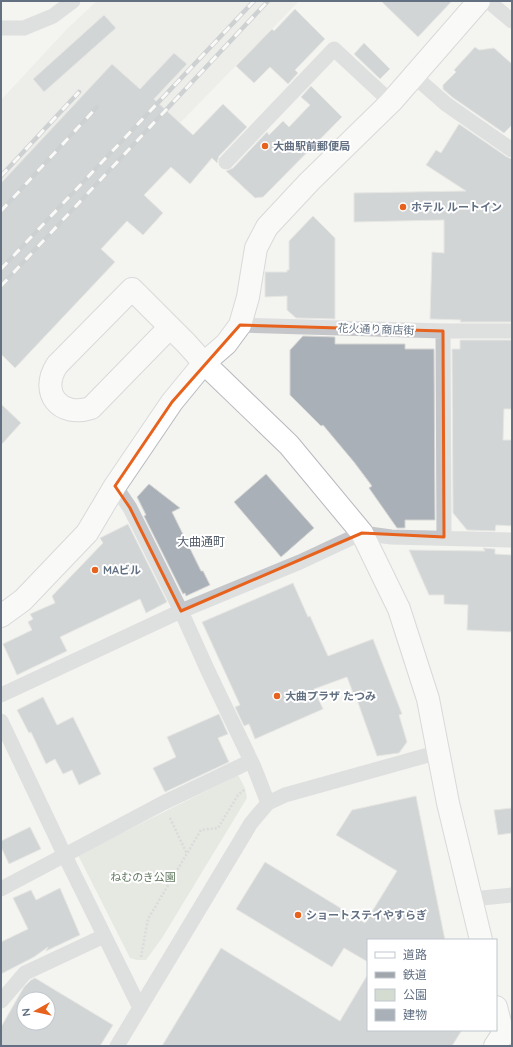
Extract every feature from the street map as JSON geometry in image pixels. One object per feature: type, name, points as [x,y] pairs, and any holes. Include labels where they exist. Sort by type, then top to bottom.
[{"type":"street","points":[[1,28],[24,28],[53,16],[74,1]]},
{"type":"street","points":[[1,616],[23,600],[87,533],[114,486],[172,402],[204,363],[226,344],[240,325],[248,297],[256,248],[267,227],[309,182],[391,102],[479,1]]},
{"type":"street","points":[[488,1],[512,21]]},
{"type":"street","points":[[226,162],[334,49],[391,102]]},
{"type":"street","points":[[414,76],[446,104],[512,150]]},
{"type":"street","points":[[170,327],[91,408],[81,411],[71,410],[62,406],[55,399],[51,391],[50,382],[52,373],[57,365],[132,289],[170,327],[204,363],[289,445],[362,533],[399,609],[428,699],[448,803],[481,939]]},
{"type":"street","name":"花火通り商店街","points":[[240,325],[443,331],[512,331]]},
{"type":"street","points":[[443,331],[444,537]]},
{"type":"street","points":[[114,486],[130,508],[181,611],[251,761],[268,803]]},
{"type":"street","points":[[1,695],[181,611],[300,562],[362,533],[391,537],[444,537],[512,540]]},
{"type":"street","points":[[1,721],[65,856],[140,1008]]},
{"type":"street","points":[[117,1046],[250,823],[268,803],[285,795],[439,752]]},
{"type":"street","points":[[1,889],[163,803],[251,761]]},
{"type":"street","points":[[472,899],[512,895]]},
{"type":"street","points":[[1,1001],[25,973],[104,936]]},
{"type":"street","points":[[497,1011],[504,1040]]},
{"type":"path","points":[[141,957],[148,919],[201,830],[218,828],[238,795],[258,778]]},
{"type":"path","points":[[163,803],[187,854]]},
{"type":"highlighted area","points":[[240,325],[443,331],[444,537],[362,533],[181,611],[130,508],[115,486],[172,402]]},
{"type":"shaded area","points":[[97,1],[299,1],[180,123],[1,318],[1,100],[67,29]]},
{"type":"green space","name":"ねむのき公園","points":[[238,775],[245,788],[247,798],[162,938],[146,960],[130,958],[78,855]]},
{"type":"building","points":[[381,1],[452,1],[418,37]]},
{"type":"building","points":[[295,9],[325,39],[295,70],[298,73],[288,84],[270,67],[254,83],[236,66],[272,29],[274,31]]},
{"type":"building","points":[[104,15],[116,28],[44,92],[33,79]]},
{"type":"building","points":[[364,43],[390,69],[380,79],[354,54]]},
{"type":"building","points":[[475,47],[479,50],[494,48],[512,64],[512,125],[504,133],[452,97],[443,89],[443,85],[456,72],[454,70]]},
{"type":"building","points":[[174,53],[187,64],[154,99],[193,135],[223,104],[247,127],[219,156],[217,163],[212,158],[190,184],[171,167],[144,195],[163,213],[143,235],[127,221],[101,249],[115,262],[15,368],[1,354],[1,183],[112,64],[140,89]]},
{"type":"building","points":[[311,86],[342,117],[263,197],[255,198],[226,171],[233,168],[267,132],[269,135],[283,121],[289,127],[310,105],[301,97]]},
{"type":"building","points":[[459,124],[512,159],[512,322],[460,322],[461,320],[430,319],[432,252],[444,253],[444,220],[354,222],[354,193],[466,191],[426,165],[436,150],[441,153]]},
{"type":"building","points":[[313,216],[335,238],[335,319],[296,318],[287,310],[287,296],[265,297],[265,272],[287,272],[287,270],[289,270],[289,241]]},
{"type":"building","points":[[303,336],[335,337],[335,344],[405,344],[405,349],[434,349],[435,520],[405,520],[405,528],[397,528],[369,488],[372,486],[354,462],[323,425],[321,426],[290,395],[290,350]]},
{"type":"building","points":[[460,340],[512,340],[512,409],[504,409],[503,440],[512,440],[512,526],[496,525],[495,531],[467,530],[453,513],[452,349],[460,349]]},
{"type":"building","points":[[1,404],[21,423],[1,445]]},
{"type":"building","points":[[266,474],[314,528],[281,557],[234,502]]},
{"type":"building","points":[[149,484],[180,508],[172,512],[201,571],[203,571],[210,585],[186,596],[185,593],[183,594],[144,516],[146,515],[137,497]]},
{"type":"building","points":[[128,524],[167,602],[146,613],[140,599],[60,637],[67,651],[17,675],[3,644],[32,630],[28,622],[33,619],[30,614],[55,603],[52,596],[103,543],[100,538]]},
{"type":"building","points":[[483,548],[495,549],[495,554],[512,555],[512,632],[467,630],[468,605],[444,604],[444,595],[429,595],[409,550],[485,551]]},
{"type":"building","points":[[293,583],[328,656],[373,639],[402,714],[399,715],[407,742],[399,753],[377,756],[356,697],[355,698],[347,677],[314,689],[323,709],[255,739],[249,724],[244,726],[235,707],[240,705],[202,622]]},
{"type":"building","points":[[43,697],[57,725],[73,717],[101,774],[79,785],[72,770],[63,774],[55,759],[46,764],[31,732],[29,733],[17,710]]},
{"type":"building","points":[[219,714],[228,734],[218,738],[229,762],[165,792],[153,768],[176,757],[167,737]]},
{"type":"building","points":[[416,796],[445,939],[367,939],[367,961],[344,948],[332,967],[236,909],[265,862],[365,923],[397,871],[336,835],[352,810]]},
{"type":"building","points":[[512,808],[512,833],[498,835],[494,810]]},
{"type":"building","points":[[30,827],[41,849],[9,864],[1,847],[1,841]]},
{"type":"building","points":[[60,888],[80,935],[46,951],[48,947],[34,957],[1,974],[1,942],[28,929],[13,898],[31,890],[36,900]]},
{"type":"building","points":[[221,948],[340,1021],[367,976],[367,1031],[461,1031],[452,1046],[162,1046]]},
{"type":"building","points":[[35,978],[113,1025],[100,1046],[1,1046],[1,1027],[16,1001],[16,1031],[56,1031],[56,991],[22,991],[24,987]]},
{"type":"railway","points":[[1,269],[254,1]]},
{"type":"railway","points":[[1,286],[268,1]]},
{"type":"railway","points":[[1,176],[79,92]]},
{"type":"railway","points":[[1,211],[97,107]]},
{"type":"place","name":"大曲駅前郵便局","points":[[265,146]]},
{"type":"place","name":"ホテル ルートイン","points":[[403,207]]},
{"type":"place","name":"MAビル","points":[[95,570]]},
{"type":"place","name":"大曲プラザ たつみ","points":[[277,696]]},
{"type":"place","name":"ショートステイやすらぎ","points":[[298,915]]},
{"type":"district","name":"大曲通町","points":[[201,541]]}]
